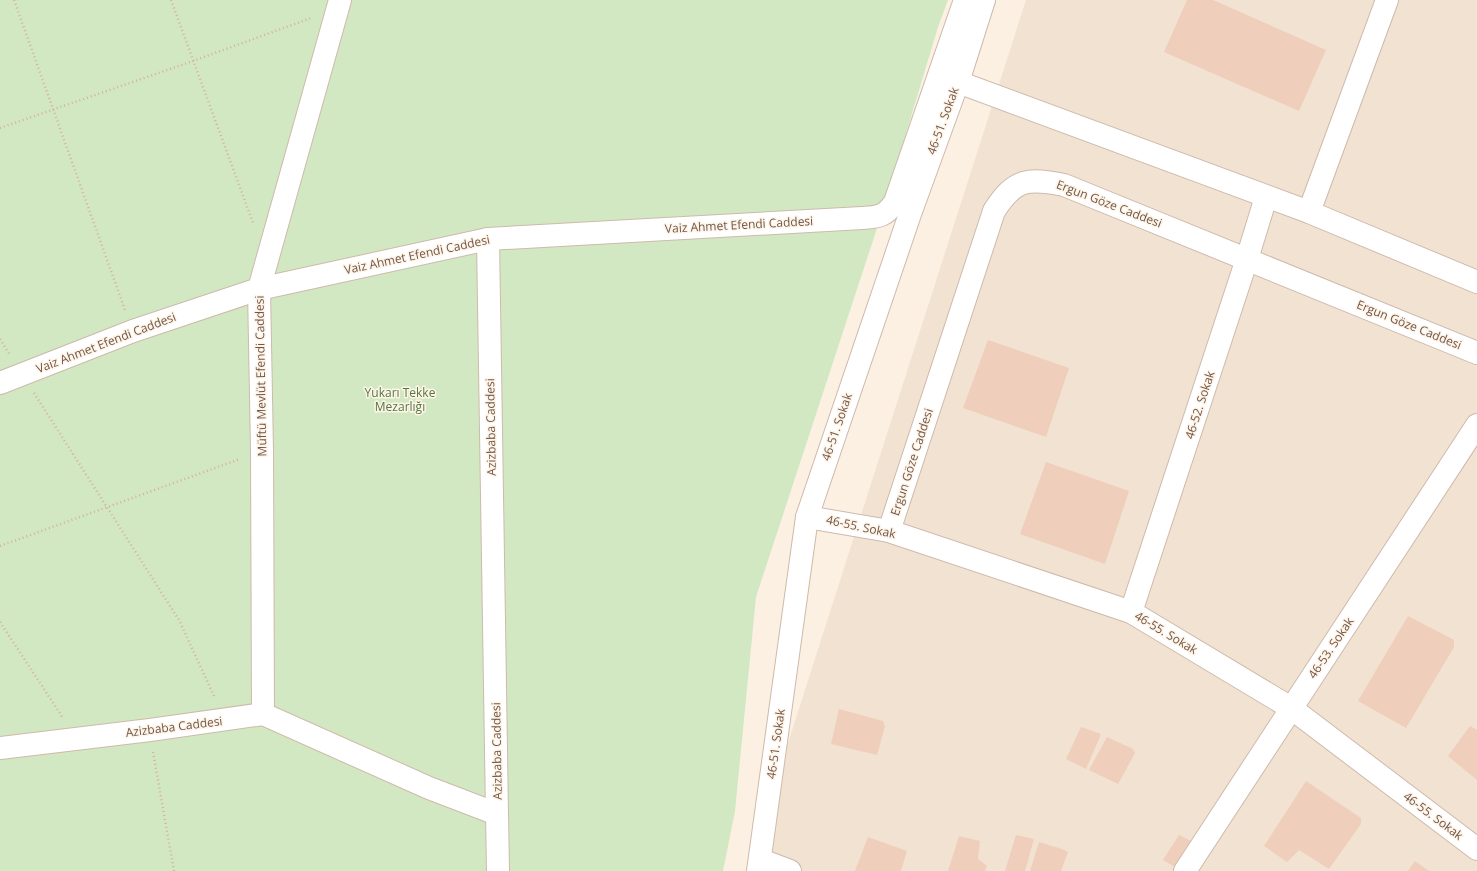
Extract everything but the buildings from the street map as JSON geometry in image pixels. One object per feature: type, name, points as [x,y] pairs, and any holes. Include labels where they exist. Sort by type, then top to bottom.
[{"type":"street","name":"46-51. Sokak","points":[[760,866],[807,517],[910,214],[958,82],[969,0]]},
{"type":"street","name":"46-51. Sokak","points":[[894,202],[969,0]]},
{"type":"street","points":[[1309,212],[1386,0]]},
{"type":"street","name":"Müftü Mevlüt Efendi Caddesi","points":[[263,714],[262,450],[259,289],[339,4]]},
{"type":"street","points":[[958,82],[1309,212],[1477,282]]},
{"type":"street","name":"Ergun Göze Caddesi","points":[[889,532],[994,211],[1004,196],[1015,186],[1027,182],[1043,180],[1064,185],[1477,353]]},
{"type":"street","name":"46-52. Sokak","points":[[1131,612],[1248,259],[1266,197]]},
{"type":"street","name":"Vaiz Ahmet Efendi Caddesi","points":[[0,383],[133,331],[259,289],[488,239],[877,217],[889,211],[894,202]]},
{"type":"street","name":"Azizbaba Caddesi","points":[[0,748],[150,730],[263,714],[429,788],[498,814],[488,239]]},
{"type":"street","name":"46-53. Sokak","points":[[1185,871],[1477,425]]},
{"type":"street","name":"46-55. Sokak","points":[[807,517],[889,532],[1131,612],[1291,708],[1477,849]]},
{"type":"street","points":[[498,814],[498,871]]},
{"type":"street","points":[[760,866],[790,871]]},
{"type":"path","points":[[14,0],[133,331]]},
{"type":"path","points":[[171,0],[253,224]]},
{"type":"path","points":[[0,128],[193,61],[339,4]]},
{"type":"path","points":[[22,375],[179,620],[225,720]]},
{"type":"path","points":[[0,546],[262,450]]},
{"type":"path","points":[[0,622],[77,739]]},
{"type":"path","points":[[150,730],[174,871]]},
{"type":"shaded area","points":[[1026,0],[1477,0],[1477,871],[747,871]]},
{"type":"green space","name":"Yukarı Tekke Mezarlığı","points":[[0,0],[948,0],[938,27],[883,210],[756,597],[735,811],[723,871],[0,871]]}]
